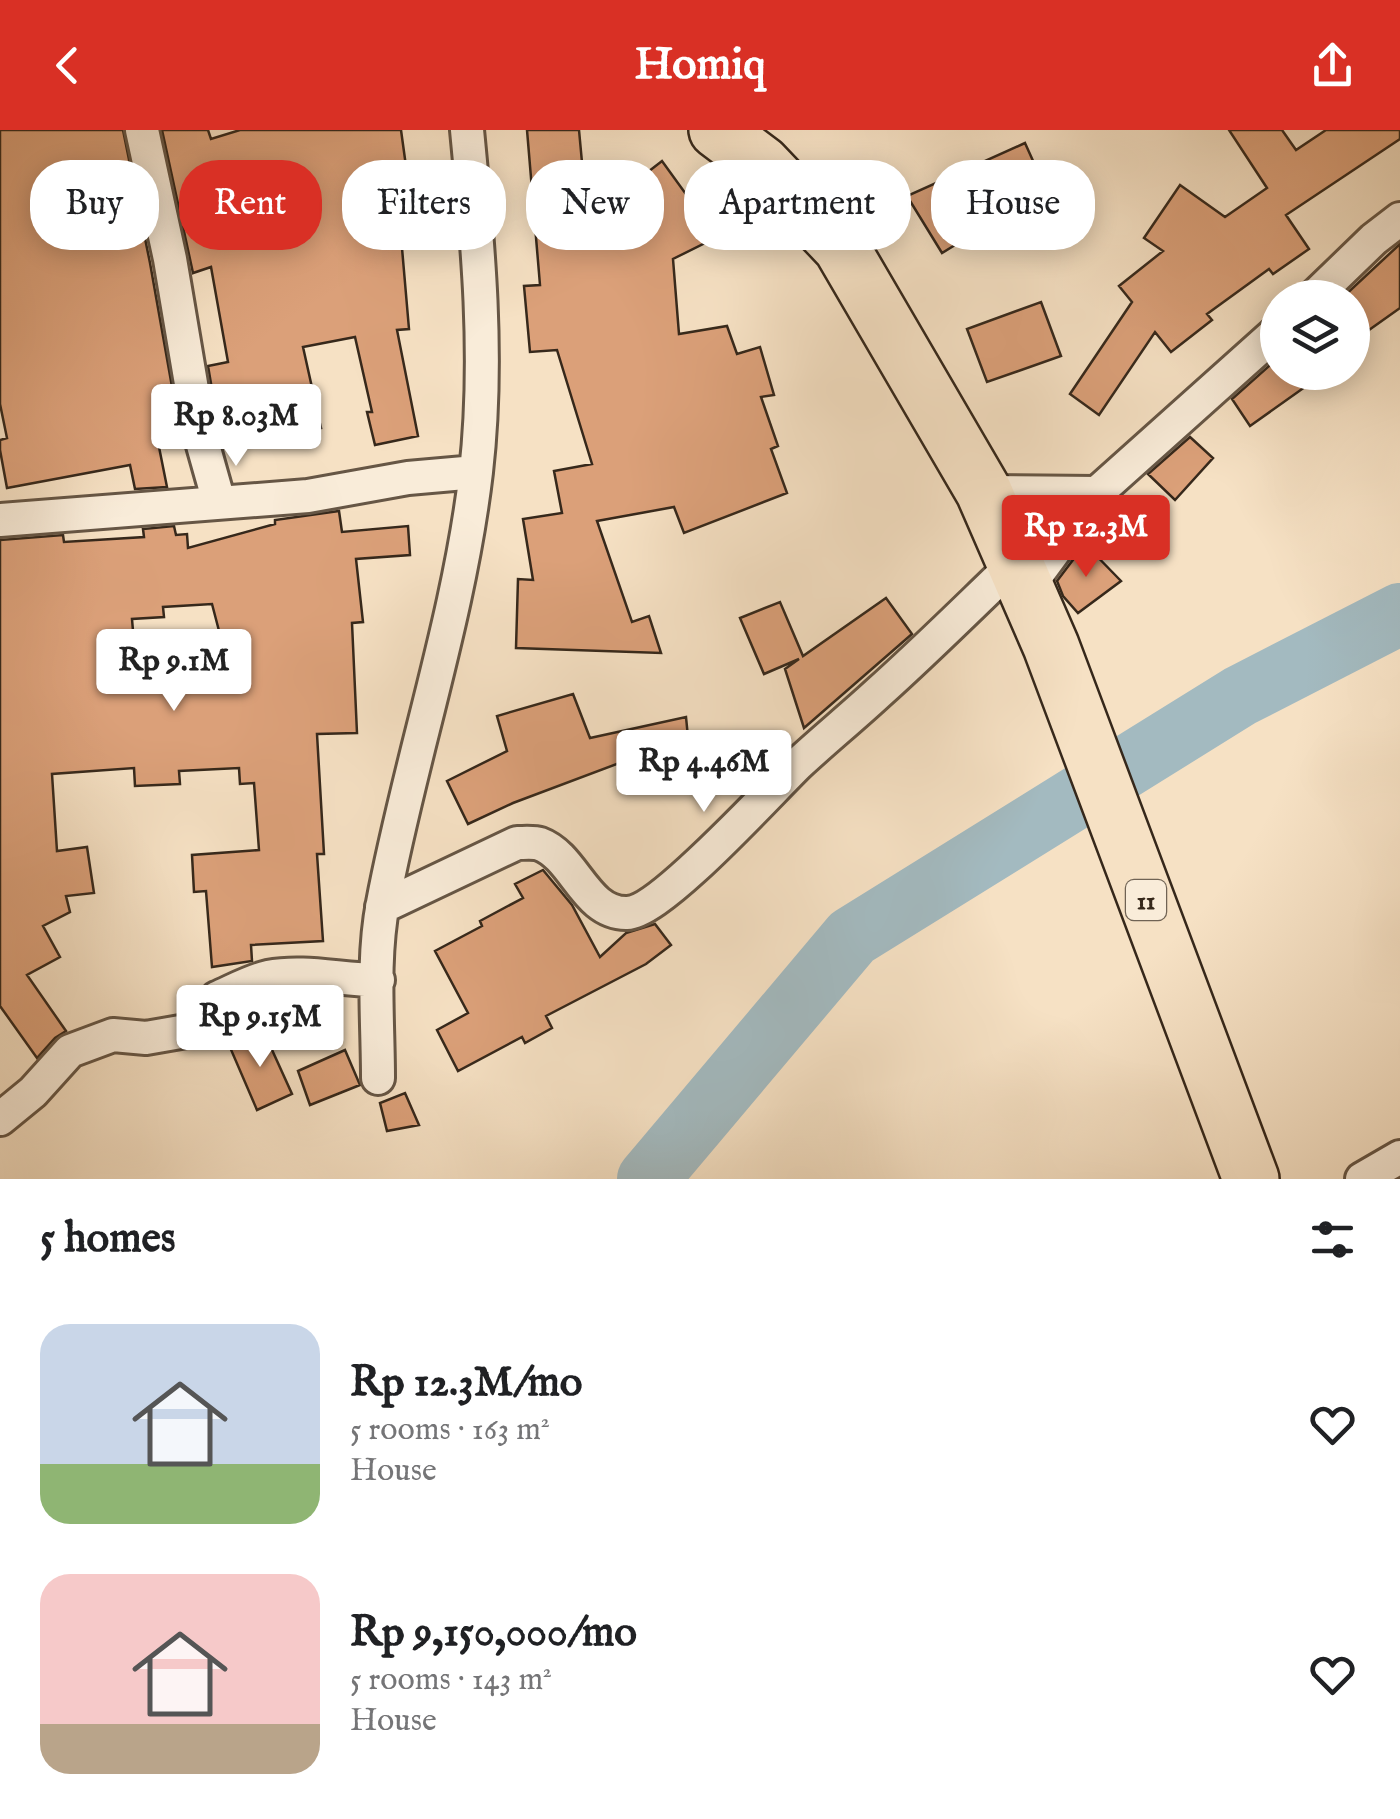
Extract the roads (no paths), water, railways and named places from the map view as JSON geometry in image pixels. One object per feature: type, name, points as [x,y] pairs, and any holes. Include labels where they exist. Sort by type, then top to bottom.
[{"type":"highway","name":"11","points":[[717,130],[762,164],[840,247],[984,492],[1051,646],[1246,1166]]},
{"type":"street","points":[[142,130],[170,259],[199,431],[219,502]]},
{"type":"street","points":[[378,1078],[382,907],[461,568],[476,472],[481,308],[468,130]]},
{"type":"street","points":[[1332,280],[1400,219]]},
{"type":"street","points":[[382,907],[517,843],[539,844],[557,855],[600,904],[616,912],[632,913],[658,897],[731,833],[797,765],[1022,575],[1097,493],[1260,347]]},
{"type":"street","points":[[0,520],[308,496],[408,478],[476,472]]},
{"type":"street","points":[[984,492],[1097,493]]},
{"type":"street","points":[[0,1118],[33,1092],[70,1052],[113,1036],[146,1038],[214,1026],[217,998],[266,978],[312,974],[337,980],[378,980]]},
{"type":"street","points":[[1362,1179],[1400,1158]]},
{"type":"waterway","points":[[648,1179],[852,937],[1240,696],[1400,614]]}]
